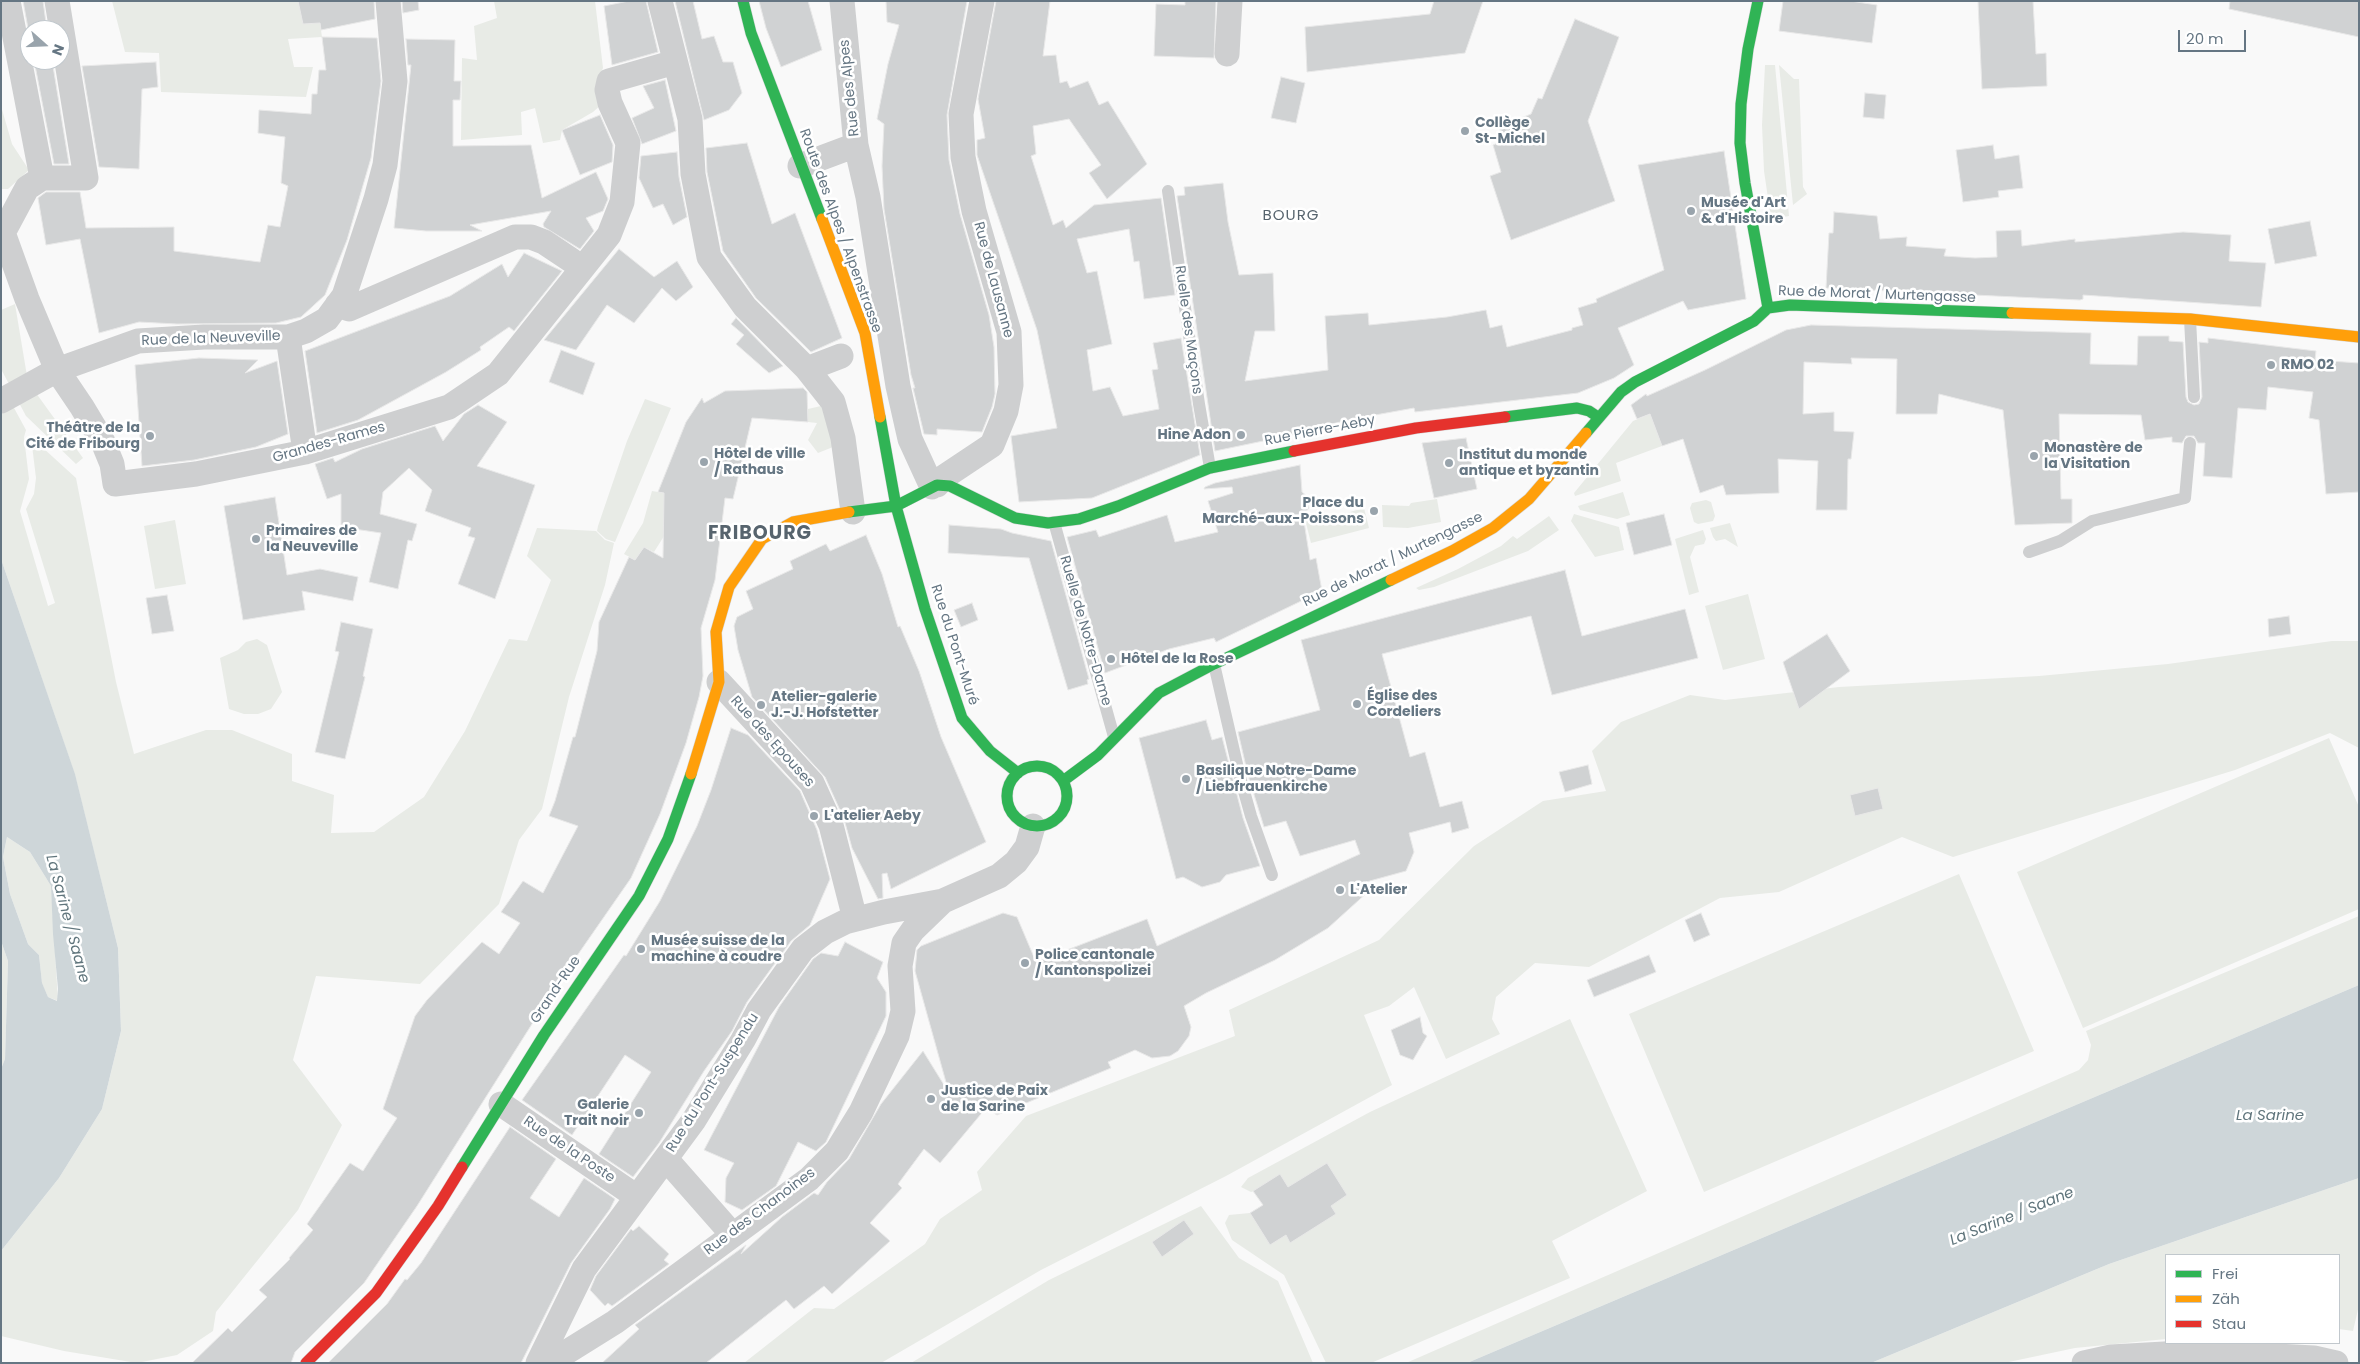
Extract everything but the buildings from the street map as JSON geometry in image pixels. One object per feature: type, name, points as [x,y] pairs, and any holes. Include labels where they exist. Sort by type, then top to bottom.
[{"type":"main road","name":"Route des Alpes / Alpenstrasse","points":[[743,1],[751,33],[864,333],[896,506]]},
{"type":"main road","points":[[1758,1],[1748,48],[1741,104],[1740,143],[1745,183],[1768,308]]},
{"type":"main road","name":"Rue de Morat / Murtengasse","points":[[1063,781],[1083,768],[1114,739],[1146,704],[1159,694],[1214,664],[1452,551],[1492,528],[1529,499],[1614,398],[1635,382],[1754,321],[1768,308],[1790,305],[2190,319],[2359,337]]},
{"type":"main road","name":"Rue Pierre-Aeby","points":[[935,486],[950,486],[1014,518],[1054,522],[1079,519],[1118,506],[1210,468],[1311,447],[1416,428],[1577,408],[1590,411],[1598,417]]},
{"type":"main road","name":"Rue de Lausanne","points":[[853,512],[896,506],[935,486]]},
{"type":"main road","name":"Rue du Pont-Muré","points":[[896,506],[925,609],[962,718],[990,751],[1018,773]]},
{"type":"main road","name":"Grand-Rue","points":[[306,1363],[376,1293],[438,1206],[544,1035],[639,896],[671,830],[700,753],[719,682],[716,632],[730,588],[762,539],[793,522],[828,514],[853,512]]},
{"type":"main road","points":[[1032,767],[1047,768],[1056,773],[1063,781],[1067,796],[1062,812],[1049,823],[1033,826],[1024,823],[1016,817],[1007,800],[1008,790],[1018,773],[1032,767]]},
{"type":"street","points":[[8,1],[42,178]]},
{"type":"street","points":[[47,376],[27,299],[3,229],[27,188],[42,178],[86,178],[57,1]]},
{"type":"street","name":"Rue de la Neuveville","points":[[1,401],[47,376],[138,341],[204,337],[288,337],[306,331],[327,319],[344,296],[376,199],[385,165],[395,81],[388,1]]},
{"type":"street","points":[[660,1],[690,119],[693,174],[709,257],[745,307],[807,369],[833,402],[843,438],[853,512]]},
{"type":"street","name":"Rue des Alpes","points":[[800,166],[856,145],[842,1]]},
{"type":"street","name":"Rue de Lausanne","points":[[935,486],[944,477],[992,444],[1006,411],[1010,385],[1010,332],[974,211],[963,157],[961,114],[982,1]]},
{"type":"street","points":[[1227,54],[1230,1]]},
{"type":"street","name":"Grandes-Rames","points":[[47,376],[82,407],[103,442],[112,464],[115,484],[196,474],[305,452],[449,406],[498,374],[576,265],[610,235],[622,202],[627,152],[626,136],[610,103],[606,90],[609,81],[676,62]]},
{"type":"street","points":[[856,145],[868,197],[885,339],[910,439],[935,486]]},
{"type":"street","points":[[337,305],[349,308],[515,237],[531,237],[544,242],[576,265]]},
{"type":"street","points":[[288,337],[305,452]]},
{"type":"street","points":[[807,369],[841,356]]},
{"type":"street","name":"Rue des Epouses","points":[[719,682],[812,783],[830,825],[855,919]]},
{"type":"street","points":[[943,901],[999,876],[1010,867],[1027,847],[1033,826]]},
{"type":"street","name":"Rue du Pont-Suspendu","points":[[538,1363],[584,1269],[694,1120],[759,1010],[803,949],[825,932],[855,919],[943,901]]},
{"type":"street","name":"Rue des Chanoines","points":[[549,1363],[615,1322],[809,1179],[837,1151],[861,1112],[897,1036],[903,1011],[900,966],[904,943],[913,930],[943,901]]},
{"type":"street","name":"Rue de la Poste","points":[[501,1104],[637,1197]]},
{"type":"street","points":[[666,1159],[732,1234]]},
{"type":"street","points":[[2084,1363],[2111,1357],[2200,1352],[2314,1358],[2336,1363]]},
{"type":"lane","name":"Ruelle des Maçons","points":[[1168,190],[1210,468]]},
{"type":"lane","points":[[2190,319],[2194,397]]},
{"type":"lane","points":[[2029,552],[2060,541],[2092,521],[2185,498],[2190,443]]},
{"type":"lane","name":"Ruelle de Notre-Dame","points":[[1054,522],[1114,739]]},
{"type":"lane","points":[[1214,664],[1240,777],[1251,816],[1272,876]]},
{"type":"shaded area","points":[[112,1],[298,1],[320,23],[322,37],[288,39],[294,67],[313,67],[306,97],[161,92],[159,53],[125,52]]},
{"type":"shaded area","points":[[494,1],[595,1],[603,68],[595,87],[602,104],[593,112],[562,130],[560,140],[543,143],[535,108],[521,112],[522,135],[461,140],[462,58],[477,60],[474,26],[497,18]]},
{"type":"shaded area","points":[[1765,65],[1775,65],[1789,216],[1771,219],[1764,171],[1762,125]]},
{"type":"shaded area","points":[[1779,65],[1794,79],[1799,79],[1803,187],[1807,194],[1793,205]]},
{"type":"shaded area","points":[[1,106],[12,144],[29,170],[8,189],[1,189]]},
{"type":"shaded area","points":[[15,304],[28,382],[83,458],[76,464],[26,416],[1,369],[1,310]]},
{"type":"shaded area","points":[[1,384],[26,430],[24,437],[29,479],[20,511],[48,606],[55,603],[26,509],[34,494],[36,478],[31,437],[76,478],[116,682],[134,754],[206,730],[232,730],[292,754],[292,781],[334,795],[331,833],[374,832],[424,797],[465,731],[509,639],[527,641],[551,580],[527,556],[537,528],[596,531],[605,540],[614,543],[605,585],[569,697],[542,809],[519,840],[499,904],[420,984],[316,976],[293,1060],[342,1125],[298,1210],[216,1312],[213,1331],[177,1355],[137,1363],[64,1351],[1,1336],[1,1251],[59,1178],[102,1109],[121,1031],[118,948],[75,775],[1,559]]},
{"type":"shaded area","points":[[645,399],[671,408],[615,542],[606,539],[597,531],[598,526],[627,441]]},
{"type":"shaded area","points":[[821,406],[838,445],[818,453],[808,440],[817,423],[808,422],[808,409]]},
{"type":"shaded area","points":[[1650,414],[1662,446],[1616,463],[1621,481],[1575,496],[1574,493],[1633,421]]},
{"type":"shaded area","points":[[652,491],[664,493],[666,533],[654,552],[644,547],[635,560],[624,554],[643,523]]},
{"type":"shaded area","points":[[1623,492],[1630,515],[1617,519],[1580,510],[1578,506]]},
{"type":"shaded area","points":[[1437,499],[1441,522],[1408,528],[1383,527],[1382,505],[1409,506],[1411,503]]},
{"type":"shaded area","points":[[1706,500],[1711,502],[1715,516],[1713,521],[1698,524],[1694,522],[1690,508],[1692,503]]},
{"type":"shaded area","points":[[1364,508],[1369,528],[1311,543],[1305,519],[1343,514]]},
{"type":"shaded area","points":[[1574,514],[1619,527],[1624,550],[1595,557],[1571,521]]},
{"type":"shaded area","points":[[1549,516],[1559,530],[1528,551],[1434,587],[1419,590],[1416,588],[1458,569],[1501,546],[1513,536],[1517,539]]},
{"type":"shaded area","points":[[175,520],[186,584],[155,589],[144,526]]},
{"type":"shaded area","points":[[1730,523],[1738,547],[1725,539],[1716,541],[1710,528]]},
{"type":"shaded area","points":[[1703,530],[1706,539],[1704,544],[1695,546],[1690,557],[1699,592],[1689,595],[1675,539]]},
{"type":"shaded area","points":[[1748,594],[1765,659],[1723,670],[1705,606]]},
{"type":"shaded area","points":[[257,639],[267,645],[282,692],[271,709],[258,714],[244,714],[229,709],[220,658],[238,650],[246,642]]},
{"type":"shaded area","points":[[2332,641],[2359,641],[2359,748],[2330,733],[2235,770],[1953,857],[1902,837],[1779,892],[1720,898],[1589,967],[1535,963],[1496,997],[1492,1019],[1500,1034],[1446,1059],[1414,987],[1389,1006],[1364,1015],[1392,1085],[1226,1176],[1041,1270],[881,1363],[744,1363],[814,1308],[834,1309],[925,1244],[940,1219],[982,1190],[977,1172],[1026,1116],[1235,1036],[1229,1010],[1379,940],[1474,846],[1543,801],[1606,791],[1592,751],[1621,722],[1690,695],[1725,700],[1839,687],[2039,676],[2168,664]]},
{"type":"shaded area","points":[[2329,738],[2359,807],[2359,909],[2083,1028],[2017,872]]},
{"type":"shaded area","points":[[7,837],[30,852],[51,886],[58,1001],[48,997],[42,984],[39,955],[28,944],[10,894],[3,857]]},
{"type":"shaded area","points":[[1959,874],[2034,1051],[1704,1192],[1629,1014]]},
{"type":"shaded area","points":[[2359,916],[2359,985],[1467,1363],[1406,1363],[2079,1070],[2088,1060],[2091,1045],[2086,1031]]},
{"type":"shaded area","points":[[1,941],[8,961],[5,1059],[1,1069]]},
{"type":"shaded area","points":[[1570,1019],[1647,1191],[1552,1241],[1570,1278],[1371,1363],[1326,1363],[1284,1275],[1232,1240],[1225,1223],[1229,1215],[1250,1213],[1268,1205],[1254,1191],[1251,1192],[1241,1187],[1248,1178],[1370,1112]]},
{"type":"shaded area","points":[[2359,1178],[2359,1305],[2353,1331],[2340,1329],[2340,1254],[2165,1254],[2165,1339],[2075,1348],[2004,1363],[1871,1363],[2109,1264]]},
{"type":"shaded area","points":[[1201,1206],[1239,1258],[1278,1281],[1313,1363],[911,1363],[1049,1280]]},
{"type":"water","name":"La Sarine / Saane","points":[[1,559],[75,774],[118,948],[121,1031],[102,1109],[59,1178],[1,1251],[1,1069],[5,1059],[8,961],[1,941]],"holes":[[[7,837],[30,852],[51,886],[58,989],[57,1001],[48,997],[42,983],[39,955],[28,944],[10,894],[3,857]]]},
{"type":"water","name":"La Sarine","points":[[2359,985],[2359,1178],[2109,1264],[1871,1363],[1467,1363]]},
{"type":"traffic: fast","points":[[743,1],[751,33],[822,219]]},
{"type":"traffic: fast","points":[[1758,1],[1748,49],[1741,104],[1740,143],[1745,183],[1768,308]]},
{"type":"traffic: fast","points":[[1586,433],[1621,392],[1635,382],[1754,321],[1768,308],[1790,305],[2012,313]]},
{"type":"traffic: fast","points":[[1505,417],[1577,408],[1589,411],[1598,417]]},
{"type":"traffic: fast","points":[[880,417],[896,506],[925,609],[962,718],[990,751],[1018,773]]},
{"type":"traffic: fast","points":[[849,512],[896,506],[937,485],[950,486],[1015,518],[1048,523],[1079,519],[1118,506],[1210,468],[1294,451]]},
{"type":"traffic: fast","points":[[1063,781],[1098,755],[1159,693],[1214,664],[1391,580]]},
{"type":"traffic: fast","points":[[1037,766],[1053,771],[1058,775],[1062,780],[1067,796],[1062,812],[1058,817],[1053,821],[1037,826],[1021,821],[1016,817],[1012,812],[1007,796],[1012,780],[1016,775],[1021,771],[1037,766]]},
{"type":"traffic: fast","points":[[462,1167],[544,1035],[639,896],[668,839],[691,774]]},
{"type":"traffic: slow","points":[[822,219],[865,333],[880,417]]},
{"type":"traffic: slow","points":[[2012,313],[2190,319],[2359,337]]},
{"type":"traffic: slow","points":[[1391,580],[1452,551],[1493,528],[1529,499],[1586,433]]},
{"type":"traffic: slow","points":[[691,774],[719,682],[716,632],[729,587],[762,539],[793,522],[849,512]]},
{"type":"traffic: jam","points":[[1294,451],[1416,428],[1505,417]]},
{"type":"traffic: jam","points":[[306,1363],[376,1293],[438,1206],[462,1167]]},
{"type":"place","name":"Collège St-Michel","points":[[1465,131]]},
{"type":"place","name":"Musée d'Art & d'Histoire","points":[[1691,211]]},
{"type":"place","name":"RMO 02","points":[[2271,365]]},
{"type":"place","name":"Hine Adon","points":[[1241,435]]},
{"type":"place","name":"Théâtre de la Cité de Fribourg","points":[[150,436]]},
{"type":"place","name":"Monastère de la Visitation","points":[[2034,456]]},
{"type":"place","name":"Hôtel de ville / Rathaus","points":[[704,462]]},
{"type":"place","name":"Institut du monde antique et byzantin","points":[[1449,463]]},
{"type":"place","name":"Place du Marché-aux-Poissons","points":[[1374,511]]},
{"type":"place","name":"Primaires de la Neuveville","points":[[256,539]]},
{"type":"place","name":"Hôtel de la Rose","points":[[1111,659]]},
{"type":"place","name":"Église des Cordeliers","points":[[1357,704]]},
{"type":"place","name":"Atelier-galerie J.-J. Hofstetter","points":[[761,705]]},
{"type":"place","name":"Basilique Notre-Dame / Liebfrauenkirche","points":[[1186,779]]},
{"type":"place","name":"L'atelier Aeby","points":[[814,816]]},
{"type":"place","name":"L'Atelier","points":[[1340,890]]},
{"type":"place","name":"Musée suisse de la machine à coudre","points":[[641,949]]},
{"type":"place","name":"Police cantonale / Kantonspolizei","points":[[1025,963]]},
{"type":"place","name":"Justice de Paix de la Sarine","points":[[931,1099]]},
{"type":"place","name":"Galerie Trait noir","points":[[639,1113]]},
{"type":"district","name":"BOURG","points":[[1291,216]]},
{"type":"district","name":"FRIBOURG","points":[[760,534]]}]
